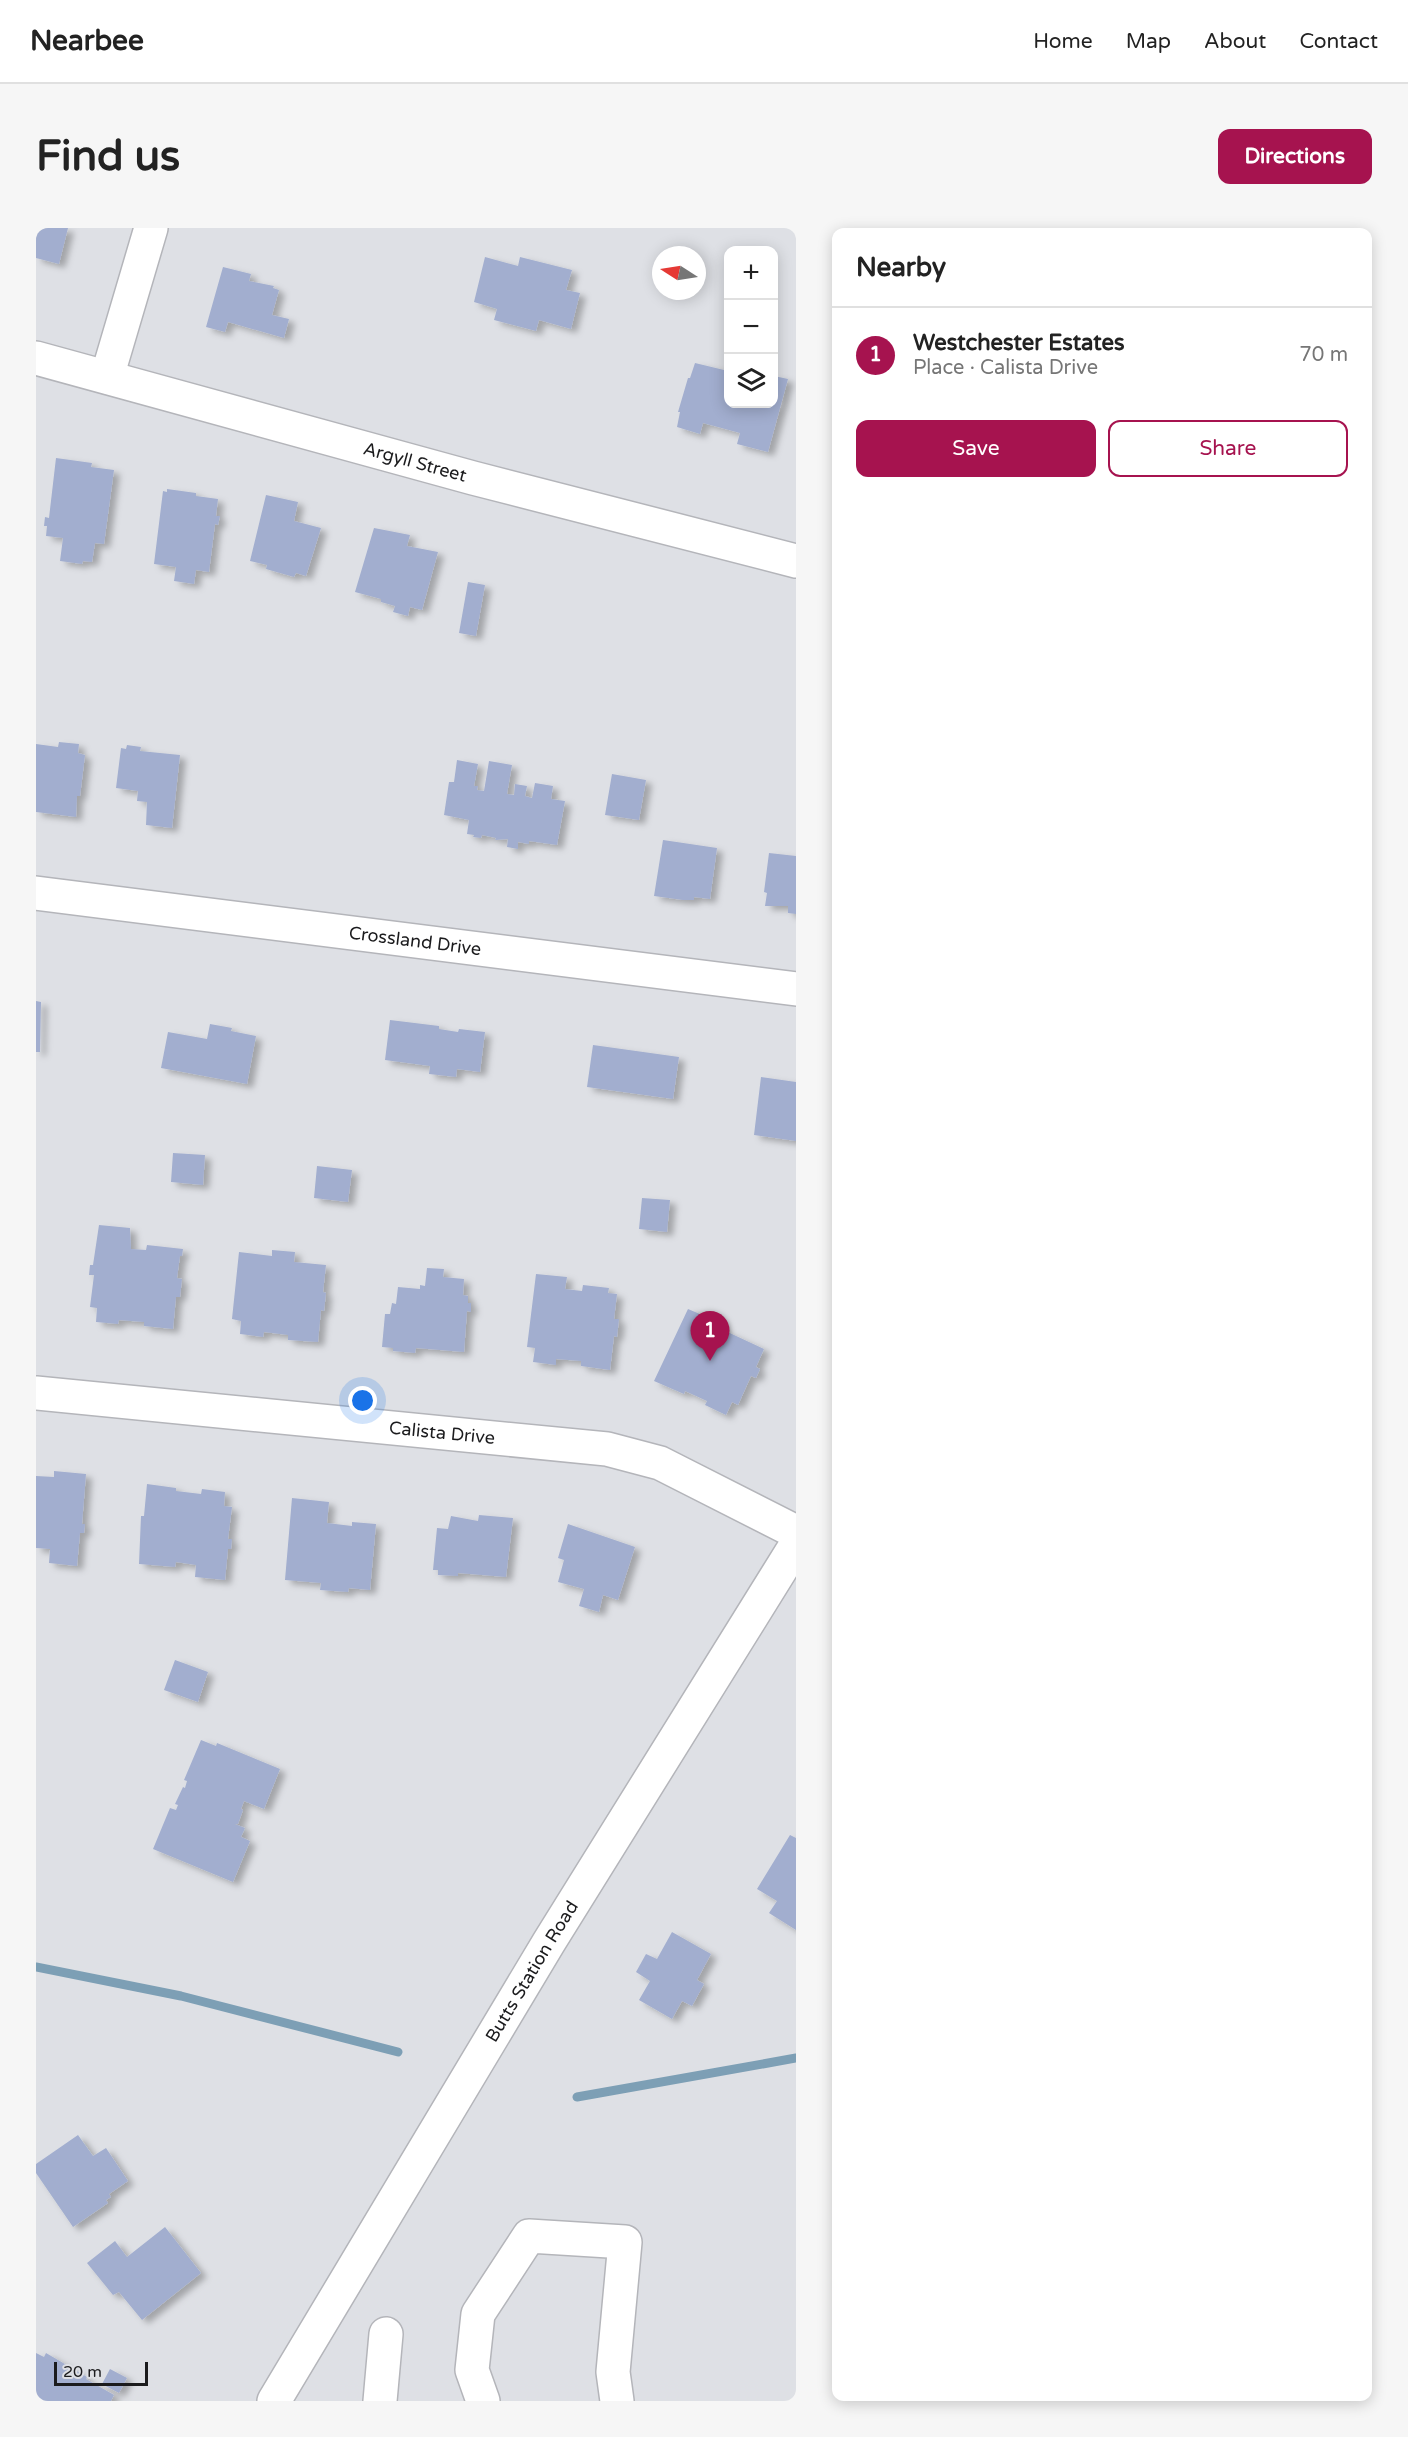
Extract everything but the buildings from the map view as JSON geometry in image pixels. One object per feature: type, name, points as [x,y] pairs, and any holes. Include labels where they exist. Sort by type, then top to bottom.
[{"type":"street","points":[[107,377],[151,228]]},
{"type":"street","name":"Argyll Street","points":[[36,358],[473,477],[796,561]]},
{"type":"street","name":"Crossland Drive","points":[[36,893],[796,989]]},
{"type":"street","name":"Calista Drive","points":[[36,1393],[607,1449],[660,1462],[796,1532]]},
{"type":"street","name":"Butts Station Road","points":[[274,2401],[549,1942],[796,1545]]},
{"type":"street","points":[[483,2401],[471,2370],[478,2314],[529,2236],[625,2242],[613,2372],[617,2401]]},
{"type":"street","points":[[380,2401],[386,2334]]},
{"type":"waterway","points":[[36,1967],[181,1996],[398,2052]]},
{"type":"waterway","points":[[577,2097],[796,2058]]},
{"type":"place","name":"Westchester Estates","points":[[710,1361]]}]
